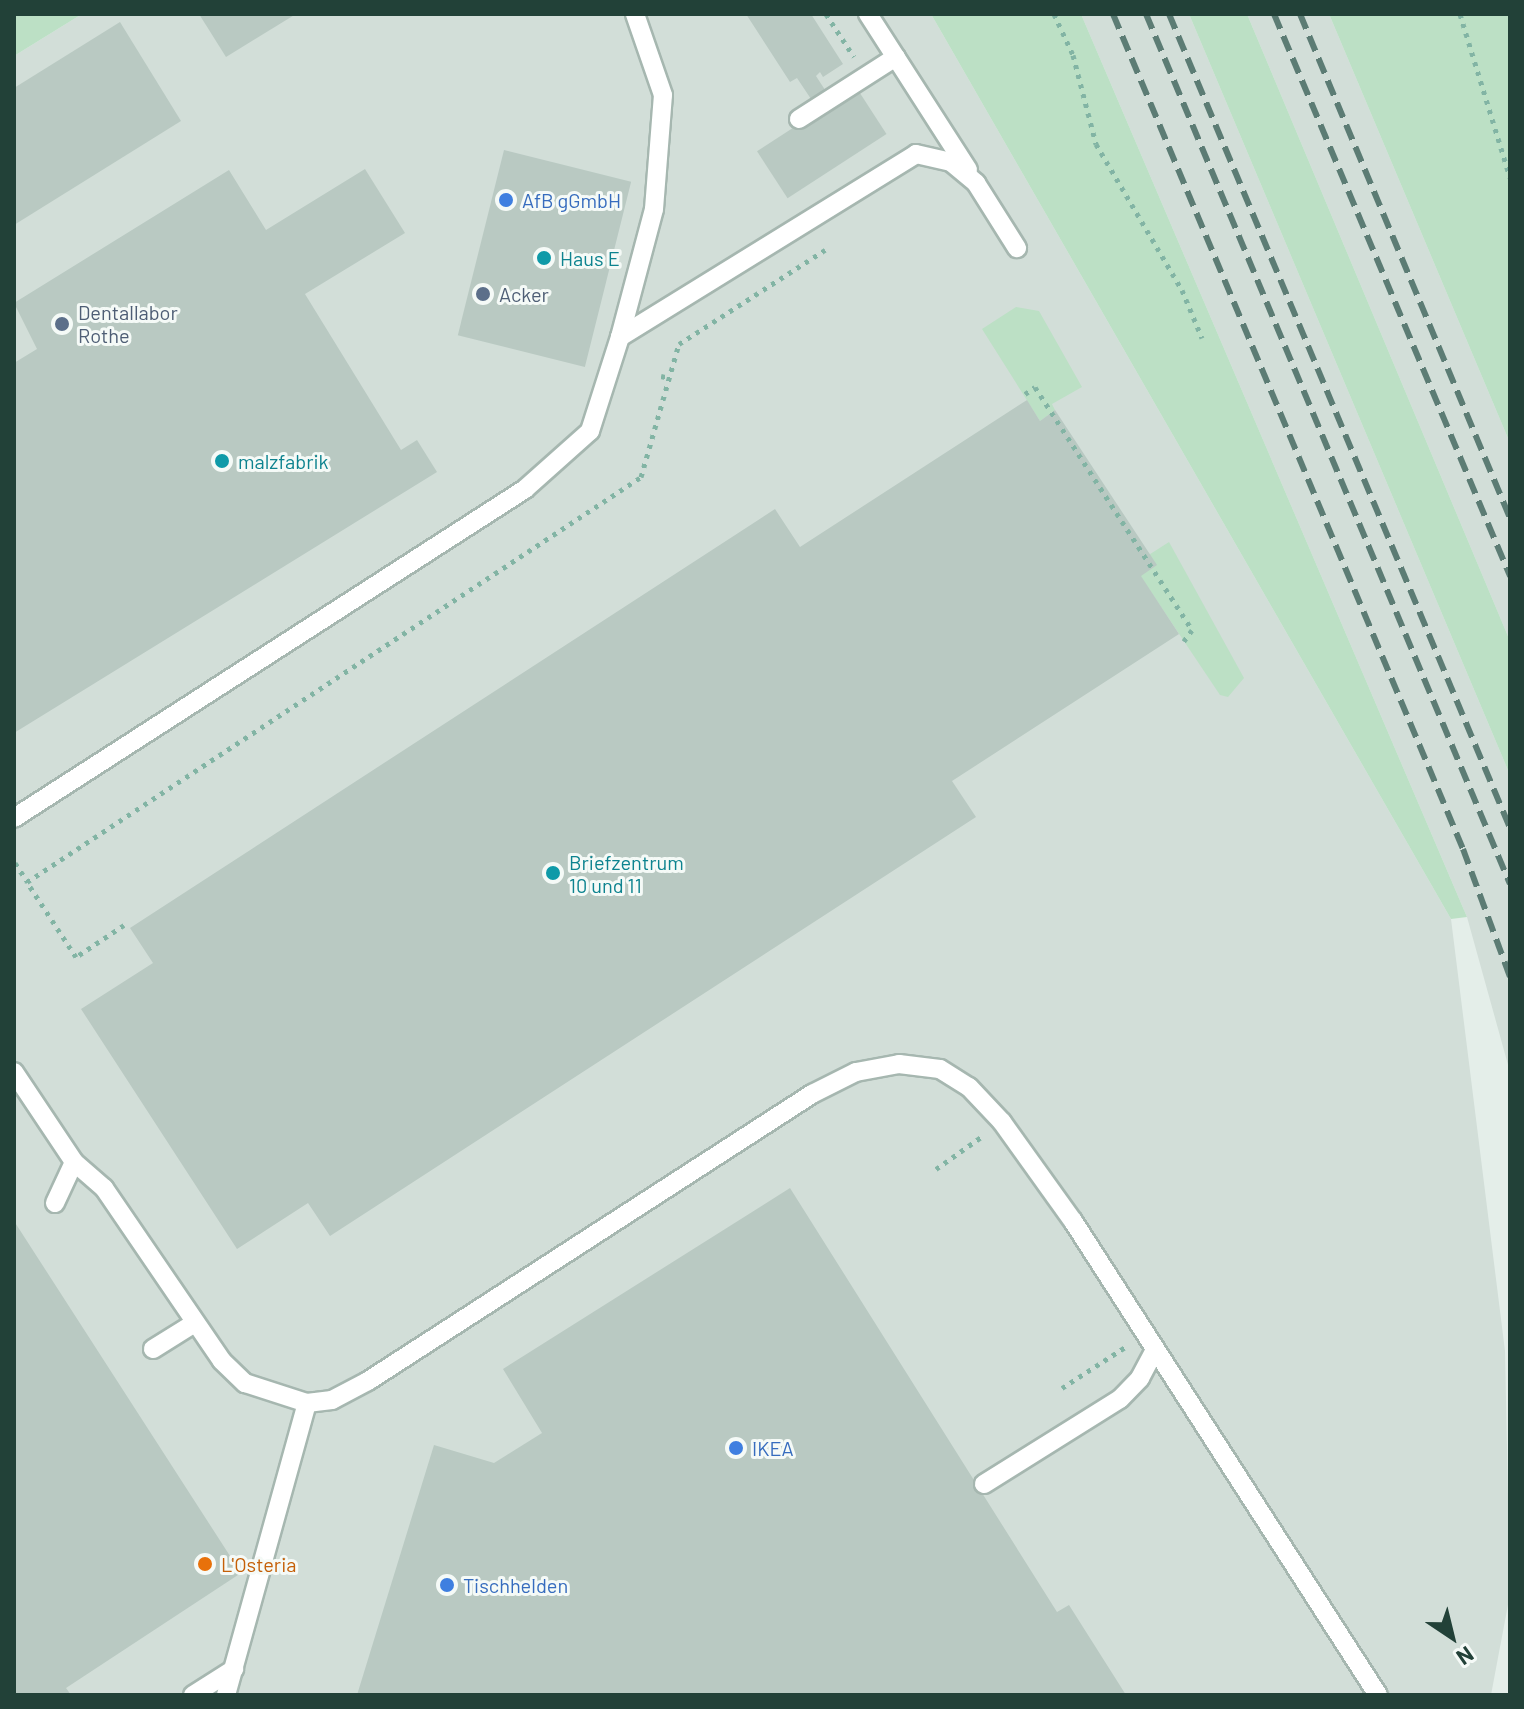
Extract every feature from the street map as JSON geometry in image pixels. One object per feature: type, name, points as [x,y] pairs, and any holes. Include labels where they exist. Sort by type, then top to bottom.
[{"type":"lane","points":[[14,818],[525,489],[568,455],[590,431],[620,337],[654,209],[663,95],[635,14]]},
{"type":"lane","points":[[868,14],[1017,248]]},
{"type":"lane","points":[[799,119],[896,57]]},
{"type":"lane","points":[[620,337],[916,154],[951,162],[976,183]]},
{"type":"lane","points":[[14,1072],[74,1162],[104,1188],[193,1324],[245,1383],[307,1403],[332,1400],[368,1381],[812,1094],[856,1072],[899,1064],[940,1069],[969,1087],[1002,1122],[1073,1221],[1378,1695]]},
{"type":"lane","points":[[55,1203],[74,1162]]},
{"type":"lane","points":[[153,1349],[193,1324]]},
{"type":"lane","points":[[984,1484],[1120,1399],[1140,1378],[1150,1343]]},
{"type":"lane","points":[[226,1695],[307,1403]]},
{"type":"lane","points":[[193,1695],[234,1669]]},
{"type":"path","points":[[826,14],[866,76]]},
{"type":"path","points":[[1054,14],[1073,55],[1096,144],[1182,290],[1202,338]]},
{"type":"path","points":[[1460,14],[1510,178]]},
{"type":"path","points":[[28,882],[641,477],[679,344],[825,250]]},
{"type":"path","points":[[661,376],[669,378]]},
{"type":"path","points":[[1025,394],[1035,387],[1126,527],[1192,630],[1184,641]]},
{"type":"path","points":[[15,863],[76,957],[124,925]]},
{"type":"path","points":[[936,1169],[1002,1122]]},
{"type":"path","points":[[1062,1388],[1150,1343]]},
{"type":"shaded area","points":[[82,14],[931,14],[1451,919],[1505,1351],[1510,1594],[1491,1695],[14,1695],[14,56]]},
{"type":"shaded area","points":[[1081,14],[1189,14],[1510,775],[1510,1072],[1467,917]]},
{"type":"shaded area","points":[[1247,14],[1329,14],[1510,443],[1510,641]]},
{"type":"green space","points":[[14,14],[82,14],[14,56]]},
{"type":"green space","points":[[931,14],[1081,14],[1467,917],[1451,919]]},
{"type":"green space","points":[[1189,14],[1247,14],[1510,641],[1510,775]]},
{"type":"green space","points":[[1329,14],[1510,14],[1510,443]]},
{"type":"green space","points":[[1016,307],[1039,311],[1082,387],[1052,404],[1055,410],[1040,421],[982,329]]},
{"type":"green space","points":[[1169,542],[1244,678],[1228,697],[1220,695],[1133,565]]},
{"type":"building","points":[[199,14],[296,14],[226,57]]},
{"type":"building","points":[[746,14],[811,14],[843,64],[823,77],[820,72],[816,76],[827,93],[813,102],[797,78],[790,82]]},
{"type":"building","points":[[120,22],[181,121],[14,225],[14,88]]},
{"type":"building","points":[[856,87],[886,134],[788,198],[757,151]]},
{"type":"building","name":"Haus E","points":[[504,150],[631,182],[585,367],[458,335]]},
{"type":"building","name":"malzfabrik","points":[[365,169],[405,233],[305,294],[401,450],[417,440],[437,472],[14,733],[14,363],[37,349],[14,303],[229,170],[266,230]]},
{"type":"building","name":"Briefzentrum 10 und 11","points":[[1027,400],[1040,421],[1055,410],[1157,565],[1141,576],[1179,634],[952,781],[976,817],[330,1236],[308,1203],[237,1249],[81,1009],[153,963],[130,928],[775,509],[800,547]]},
{"type":"building","name":"IKEA","points":[[790,1188],[1057,1612],[1069,1605],[1126,1695],[357,1695],[434,1445],[494,1463],[542,1433],[503,1369]]},
{"type":"building","points":[[14,1221],[241,1573],[66,1688],[71,1695],[14,1695]]},
{"type":"railway","points":[[1113,14],[1463,849],[1510,977]]},
{"type":"railway","points":[[1146,14],[1510,884]]},
{"type":"railway","points":[[1169,14],[1510,828]]},
{"type":"railway","points":[[1274,14],[1510,576]]},
{"type":"railway","points":[[1300,14],[1510,518]]},
{"type":"place","name":"AfB gGmbH","points":[[506,200]]},
{"type":"place","name":"Haus E","points":[[544,258]]},
{"type":"place","name":"Acker","points":[[483,294]]},
{"type":"place","name":"Dentallabor Rothe","points":[[62,324]]},
{"type":"place","name":"malzfabrik","points":[[222,461]]},
{"type":"place","name":"Briefzentrum 10 und 11","points":[[553,873]]},
{"type":"place","name":"IKEA","points":[[736,1448]]},
{"type":"place","name":"L'Osteria","points":[[205,1564]]},
{"type":"place","name":"Tischhelden","points":[[447,1585]]}]
